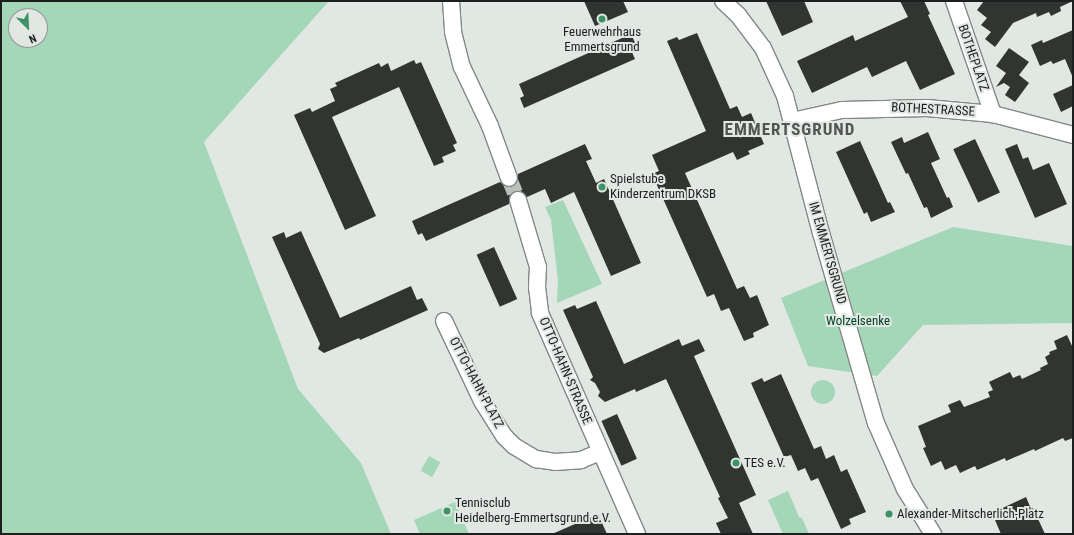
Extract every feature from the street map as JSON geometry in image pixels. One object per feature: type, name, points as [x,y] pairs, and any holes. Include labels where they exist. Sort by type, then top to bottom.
[{"type":"street","points":[[451,1],[453,32],[462,67],[490,126],[509,178]]},
{"type":"street","name":"IM EMMERTSGRUND","points":[[723,1],[738,15],[763,48],[785,96],[810,193],[876,423],[891,460],[913,503],[933,534]]},
{"type":"street","name":"BOTHEPLATZ","points":[[954,1],[992,114]]},
{"type":"street","name":"BOTHESTRASSE","points":[[792,121],[842,110],[927,108],[992,114],[1073,135]]},
{"type":"street","name":"OTTO-HAHN-STRASSE","points":[[518,200],[538,266],[537,287],[540,313],[637,534]]},
{"type":"street","name":"OTTO-HAHN-PLATZ","points":[[444,321],[482,401],[502,432],[514,446],[536,459],[556,462],[581,460],[600,452]]},
{"type":"green space","points":[[1,1],[329,1],[204,142],[298,389],[361,463],[391,534],[1,534]]},
{"type":"green space","points":[[563,200],[602,284],[557,303],[558,281],[551,220],[545,207]]},
{"type":"green space","name":"Wolzelsenke","points":[[953,227],[1073,246],[1073,323],[923,325],[877,376],[808,366],[781,298]]},
{"type":"green space","points":[[823,380],[832,383],[835,392],[832,401],[823,404],[814,401],[811,392],[814,383]]},
{"type":"green space","points":[[429,456],[440,462],[432,477],[421,471]]},
{"type":"green space","points":[[788,491],[799,517],[802,518],[809,534],[783,534],[768,500]]},
{"type":"green space","name":"Tennisclub Heidelberg-Emmertsgrund e.V.","points":[[455,502],[469,534],[420,534],[414,520]]},
{"type":"building","name":"Feuerwehrhaus Emmertsgrund","points":[[584,1],[623,1],[628,12],[595,26]]},
{"type":"building","points":[[766,1],[804,1],[813,22],[782,36]]},
{"type":"building","points":[[900,1],[924,1],[930,14],[928,15],[955,74],[920,90],[906,61],[872,77],[867,67],[812,93],[797,61],[853,35],[855,41],[908,17]]},
{"type":"building","points":[[984,1],[1073,1],[1060,7],[1061,11],[1051,16],[1049,12],[1037,17],[1036,13],[1013,23],[995,47],[985,39],[991,32],[981,25],[987,18],[977,10]]},
{"type":"building","points":[[1073,30],[1073,78],[1065,59],[1053,64],[1051,61],[1040,66],[1031,45],[1042,40],[1043,43]]},
{"type":"building","points":[[697,33],[730,109],[737,106],[742,117],[751,113],[764,144],[748,151],[750,154],[737,160],[733,152],[685,173],[737,289],[744,286],[750,298],[757,295],[769,325],[753,333],[754,337],[744,341],[729,308],[721,311],[714,294],[707,297],[652,174],[659,171],[652,155],[706,131],[667,41],[677,37],[679,40]]},
{"type":"building","points":[[631,34],[637,47],[631,50],[635,59],[524,108],[520,98],[524,96],[519,84]]},
{"type":"building","points":[[1009,48],[1029,62],[1019,75],[1029,83],[1015,102],[1005,95],[1010,87],[1004,83],[996,87],[1006,73],[996,66]]},
{"type":"building","points":[[414,60],[416,64],[421,62],[457,143],[453,145],[456,151],[442,157],[444,162],[434,166],[399,87],[332,117],[376,216],[345,230],[294,115],[310,108],[312,112],[335,101],[330,89],[337,86],[335,83],[379,63],[381,67],[388,63],[391,71]]},
{"type":"building","points":[[1073,85],[1073,106],[1061,112],[1053,94]]},
{"type":"building","points":[[928,132],[940,159],[931,163],[947,198],[949,197],[953,207],[931,218],[927,207],[924,208],[908,173],[906,174],[891,142],[902,137],[904,143]]},
{"type":"building","points":[[975,139],[1000,192],[978,203],[953,149]]},
{"type":"building","points":[[860,141],[888,203],[890,202],[895,212],[871,222],[867,212],[864,214],[836,152]]},
{"type":"building","points":[[585,144],[592,159],[586,161],[596,183],[604,179],[641,263],[611,276],[574,192],[551,203],[545,189],[527,197],[521,191],[515,191],[509,197],[509,204],[426,241],[422,233],[418,235],[412,221],[500,182],[507,187],[513,187],[518,180],[518,174]]},
{"type":"building","points":[[1017,144],[1023,159],[1028,157],[1033,170],[1049,163],[1067,204],[1035,218],[1005,149]]},
{"type":"building","points":[[301,231],[340,318],[411,286],[417,300],[422,298],[428,310],[360,340],[359,338],[324,353],[318,349],[320,344],[272,237],[284,232],[286,238]]},
{"type":"building","points":[[494,247],[517,299],[500,307],[477,255]]},
{"type":"building","points":[[596,301],[624,364],[679,339],[682,346],[699,339],[705,351],[694,356],[756,495],[739,503],[753,534],[721,534],[716,523],[728,518],[718,498],[720,497],[666,379],[636,392],[635,389],[605,402],[598,396],[600,392],[595,383],[590,380],[593,377],[563,310],[575,305],[577,309]]},
{"type":"building","points":[[1067,335],[1073,348],[1073,438],[1065,441],[1063,438],[1035,451],[1034,449],[1006,461],[1005,458],[977,470],[975,466],[960,473],[956,465],[945,470],[941,461],[931,466],[923,448],[926,447],[918,426],[951,412],[948,405],[960,400],[964,407],[990,397],[988,392],[993,390],[989,382],[1010,372],[1013,378],[1020,375],[1022,379],[1041,370],[1040,368],[1048,364],[1045,357],[1050,354],[1049,352],[1057,349],[1054,341]]},
{"type":"building","points":[[781,374],[814,449],[821,446],[826,459],[834,455],[841,472],[847,469],[866,512],[849,519],[851,524],[841,529],[818,478],[811,481],[805,468],[798,471],[791,455],[784,457],[751,383],[762,378],[764,382]]},
{"type":"building","points":[[617,414],[637,459],[621,466],[601,421]]},
{"type":"building","points":[[1026,497],[1031,509],[1033,508],[1045,534],[1001,534],[992,513]]},
{"type":"building","points":[[598,514],[607,534],[552,534]]},
{"type":"tunnel","points":[[509,178],[518,200]]},
{"type":"place","name":"Feuerwehrhaus Emmertsgrund","points":[[602,19]]},
{"type":"place","name":"Spielstube Kinderzentrum DKSB","points":[[602,187]]},
{"type":"place","name":"TES e.V.","points":[[736,463]]},
{"type":"place","name":"Tennisclub Heidelberg-Emmertsgrund e.V.","points":[[447,511]]},
{"type":"place","name":"Alexander-Mitscherlich-Platz","points":[[889,514]]},
{"type":"district","name":"EMMERTSGRUND","points":[[790,130]]}]
